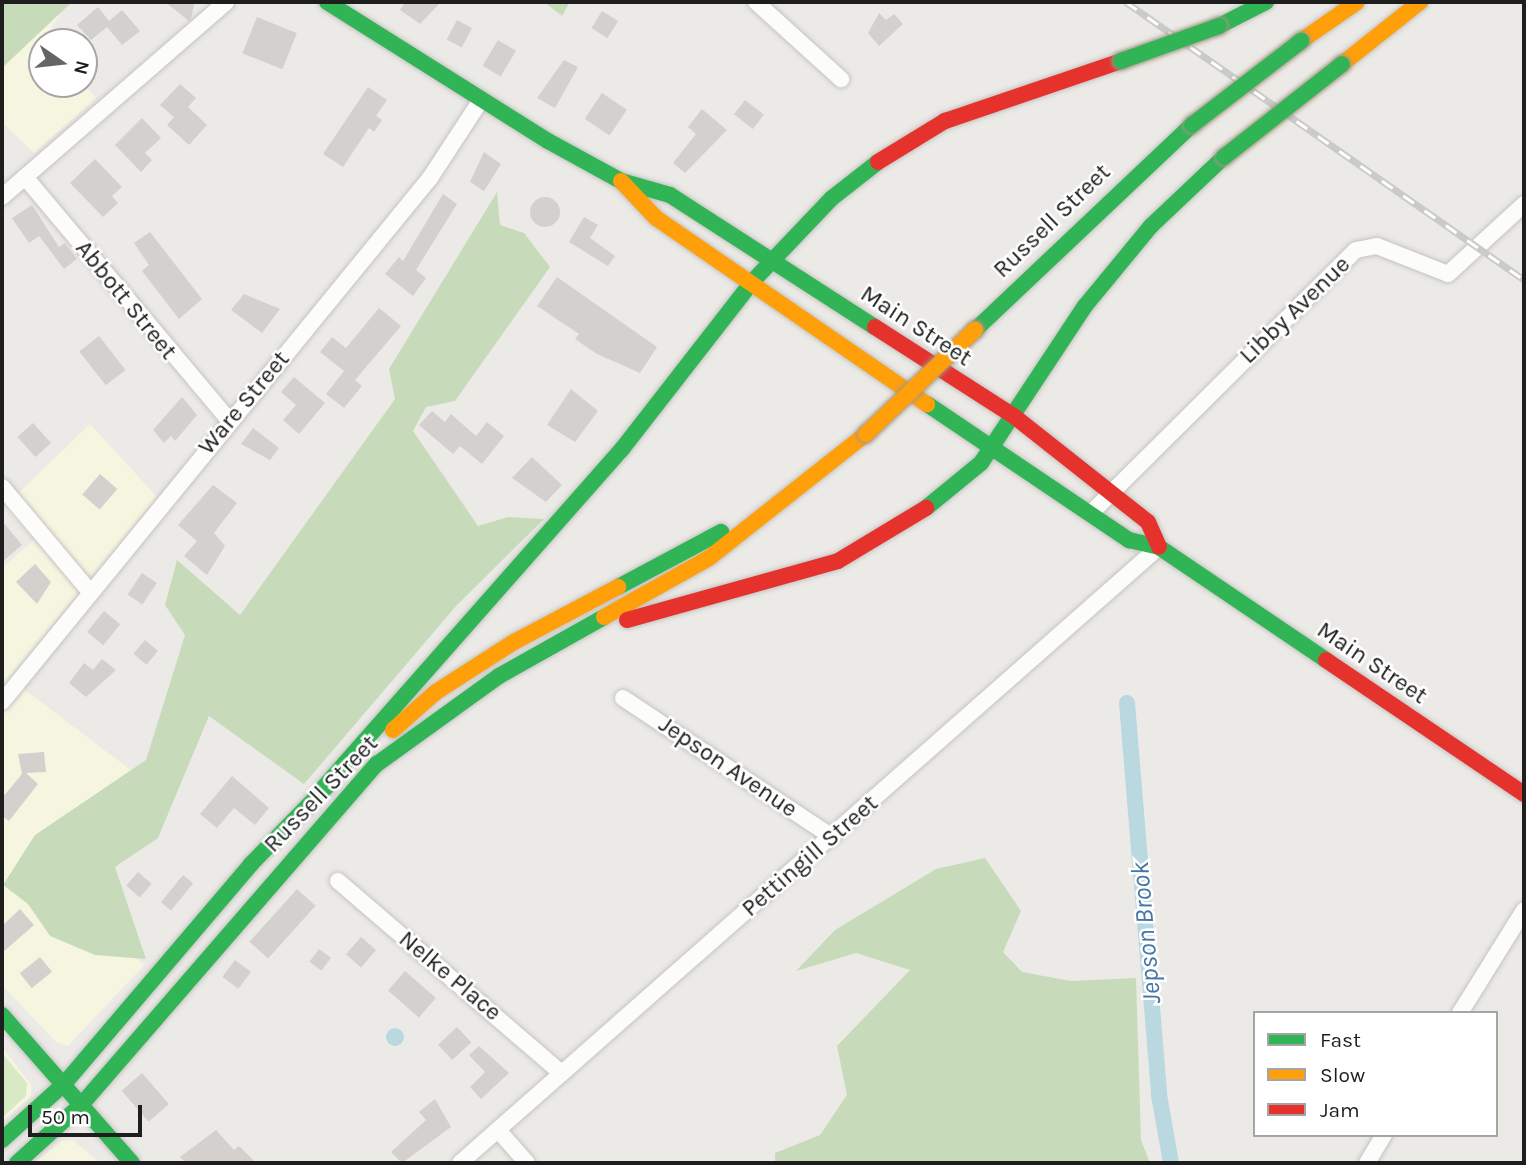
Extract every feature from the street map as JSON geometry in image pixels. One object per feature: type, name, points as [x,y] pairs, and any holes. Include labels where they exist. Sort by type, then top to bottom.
[{"type":"main road","name":"Main Street","points":[[327,2],[481,100],[621,181],[670,195],[1015,417],[1114,492],[1148,522],[1159,547]]},
{"type":"main road","points":[[316,796],[622,449],[772,259],[832,198],[902,143],[984,104],[1121,61],[1219,26],[1266,2]]},
{"type":"main road","name":"Russell Street","points":[[17,1163],[82,1104],[348,791],[435,717],[709,558],[866,433],[1192,125],[1301,41],[1357,2]]},
{"type":"main road","points":[[545,652],[641,615],[848,557],[908,523],[994,445],[1015,417],[1085,306],[1151,226],[1224,158],[1420,2]]},
{"type":"main road","name":"Main Street","points":[[621,181],[656,218],[751,284],[994,445],[1129,540],[1159,547],[1524,794]]},
{"type":"main road","name":"Russell Street","points":[[2,1140],[64,1084],[316,796],[447,685],[794,490]]},
{"type":"main road","points":[[2,1014],[132,1163]]},
{"type":"street","points":[[2,197],[226,2]]},
{"type":"street","points":[[756,2],[841,79]]},
{"type":"street","name":"Ware Street","points":[[2,702],[229,420],[430,178],[481,100]]},
{"type":"street","name":"Abbott Street","points":[[26,177],[229,420]]},
{"type":"street","name":"Libby Avenue","points":[[1091,513],[1356,250],[1377,246],[1448,274],[1524,204]]},
{"type":"street","points":[[2,487],[90,592]]},
{"type":"street","name":"Pettingill Street","points":[[460,1163],[1159,547]]},
{"type":"street","name":"Jepson Avenue","points":[[623,698],[832,837]]},
{"type":"street","name":"Nelke Place","points":[[338,881],[561,1073]]},
{"type":"street","points":[[1461,1011],[1524,910]]},
{"type":"street","points":[[498,1130],[527,1163]]},
{"type":"street","points":[[1367,1163],[1383,1137]]},
{"type":"shaded area","points":[[2,2],[59,16],[51,28],[28,28],[28,98],[96,98],[34,153],[2,122]]},
{"type":"shaded area","points":[[2,2],[72,2],[44,28],[28,28],[28,43],[2,68]]},
{"type":"shaded area","points":[[544,2],[570,2],[562,16]]},
{"type":"shaded area","points":[[497,192],[500,225],[524,233],[550,267],[455,401],[426,407],[413,431],[478,526],[508,517],[544,519],[457,605],[304,784],[209,716],[158,838],[115,867],[146,959],[95,955],[50,936],[28,904],[3,885],[35,835],[146,760],[185,635],[165,605],[177,560],[240,615],[395,399],[389,369]]},
{"type":"shaded area","points":[[90,424],[157,497],[9,678],[136,774],[46,883],[144,965],[68,1046],[56,1042],[2,985],[2,568],[34,540],[4,507]]},
{"type":"shaded area","points":[[985,858],[1021,911],[1003,952],[1022,972],[1071,981],[1136,978],[1141,1140],[1150,1163],[775,1163],[775,1153],[820,1135],[847,1095],[837,1046],[910,970],[856,953],[796,971],[835,930],[936,869]]},
{"type":"shaded area","points":[[2,1047],[31,1085],[31,1096],[2,1122]]},
{"type":"shaded area","points":[[72,1140],[101,1163],[34,1163],[62,1141]]},
{"type":"green space","points":[[2,1053],[27,1083],[26,1096],[2,1118]]},
{"type":"water","points":[[395,1028],[401,1031],[404,1037],[401,1043],[395,1046],[389,1043],[386,1037],[389,1031]]},
{"type":"building","points":[[165,2],[195,2],[189,21]]},
{"type":"building","points":[[405,2],[441,2],[420,24],[400,10]]},
{"type":"building","points":[[98,7],[109,21],[122,10],[140,31],[122,45],[107,27],[98,34],[98,28],[80,28],[77,25]]},
{"type":"building","points":[[602,11],[618,21],[608,38],[591,28]]},
{"type":"building","points":[[879,13],[886,20],[894,14],[903,24],[879,46],[868,33]]},
{"type":"building","points":[[257,17],[297,33],[282,69],[242,53]]},
{"type":"building","points":[[457,20],[472,28],[462,47],[447,39]]},
{"type":"building","points":[[498,40],[516,51],[501,77],[483,66]]},
{"type":"building","points":[[564,60],[578,67],[555,108],[537,98]]},
{"type":"building","points":[[180,84],[196,98],[188,107],[207,125],[189,145],[167,125],[174,117],[160,105]]},
{"type":"building","points":[[368,87],[387,100],[376,116],[382,120],[374,132],[369,128],[343,167],[323,154]]},
{"type":"building","points":[[602,93],[627,110],[610,135],[585,119]]},
{"type":"building","points":[[745,100],[764,115],[753,129],[734,114]]},
{"type":"building","points":[[702,109],[727,130],[685,173],[673,163],[696,134],[688,127]]},
{"type":"building","points":[[142,118],[161,138],[145,153],[152,160],[141,172],[115,145]]},
{"type":"building","points":[[484,152],[501,164],[484,191],[470,182]]},
{"type":"building","points":[[95,159],[122,187],[112,196],[118,203],[103,217],[70,183]]},
{"type":"building","points":[[443,194],[457,204],[416,270],[426,278],[413,296],[385,274],[399,257],[403,261]]},
{"type":"building","points":[[545,197],[556,201],[560,212],[556,223],[545,227],[534,223],[530,212],[534,201]]},
{"type":"building","points":[[32,205],[59,247],[65,243],[77,259],[64,269],[39,236],[29,243],[12,218]]},
{"type":"building","points":[[584,217],[598,225],[590,238],[615,256],[608,266],[569,242]]},
{"type":"building","points":[[150,232],[202,299],[179,319],[142,271],[149,265],[134,243]]},
{"type":"building","points":[[557,277],[657,347],[640,373],[597,354],[575,339],[579,334],[537,306]]},
{"type":"building","points":[[244,294],[280,309],[262,333],[231,310]]},
{"type":"building","points":[[379,308],[401,326],[355,380],[362,386],[344,408],[326,394],[344,371],[320,352],[332,337],[346,348]]},
{"type":"building","points":[[99,336],[125,370],[106,385],[79,351]]},
{"type":"building","points":[[294,377],[325,403],[299,434],[283,420],[296,405],[281,392]]},
{"type":"building","points":[[571,389],[598,411],[575,442],[547,425]]},
{"type":"building","points":[[182,397],[197,415],[175,441],[171,436],[164,443],[153,430]]},
{"type":"building","points":[[432,411],[445,422],[451,414],[476,436],[487,422],[504,436],[482,464],[460,446],[453,454],[419,425]]},
{"type":"building","points":[[33,423],[51,443],[35,457],[17,437]]},
{"type":"building","points":[[253,428],[279,448],[270,460],[241,444]]},
{"type":"building","points":[[532,457],[562,485],[546,502],[512,478]]},
{"type":"building","points":[[100,474],[117,489],[100,509],[82,494]]},
{"type":"building","points":[[213,485],[237,503],[214,533],[225,546],[207,575],[184,556],[197,541],[178,525]]},
{"type":"building","points":[[2,521],[22,545],[2,562]]},
{"type":"building","points":[[35,564],[51,582],[37,604],[16,582]]},
{"type":"building","points":[[142,573],[157,583],[142,605],[127,595]]},
{"type":"building","points":[[104,611],[120,624],[103,645],[87,632]]},
{"type":"building","points":[[145,640],[158,651],[146,665],[133,654]]},
{"type":"building","points":[[102,659],[116,670],[86,697],[69,683],[84,663],[93,670]]},
{"type":"building","points":[[44,752],[46,772],[26,773],[38,784],[9,821],[2,816],[2,798],[22,774],[18,754]]},
{"type":"building","points":[[232,776],[269,808],[255,825],[234,808],[217,828],[200,814]]},
{"type":"building","points":[[138,872],[152,884],[140,897],[126,886]]},
{"type":"building","points":[[183,875],[193,883],[171,910],[161,902]]},
{"type":"building","points":[[297,889],[316,906],[268,958],[249,942]]},
{"type":"building","points":[[20,909],[34,925],[2,953],[2,926]]},
{"type":"building","points":[[361,937],[376,950],[361,967],[346,954]]},
{"type":"building","points":[[319,949],[331,958],[321,971],[309,962]]},
{"type":"building","points":[[40,957],[52,972],[32,988],[20,973]]},
{"type":"building","points":[[235,960],[251,972],[238,989],[222,977]]},
{"type":"building","points":[[405,971],[436,998],[419,1018],[388,991]]},
{"type":"building","points":[[457,1027],[471,1042],[452,1060],[438,1045]]},
{"type":"building","points":[[479,1046],[509,1073],[481,1099],[470,1087],[485,1072],[469,1055]]},
{"type":"building","points":[[142,1073],[169,1104],[149,1122],[122,1091]]},
{"type":"building","points":[[435,1099],[451,1127],[402,1163],[391,1152],[426,1120],[419,1112]]},
{"type":"building","points":[[216,1130],[234,1150],[239,1146],[256,1163],[186,1163],[180,1157]]},
{"type":"waterway","name":"Jepson Brook","points":[[1127,703],[1159,1095],[1171,1163]]},
{"type":"railway","points":[[1126,2],[1524,280]]},
{"type":"traffic: fast","points":[[327,2],[548,141],[621,181],[670,195],[875,327]]},
{"type":"traffic: fast","points":[[1219,26],[1266,2]]},
{"type":"traffic: fast","points":[[1121,61],[1219,26]]},
{"type":"traffic: fast","points":[[1192,125],[1301,41]]},
{"type":"traffic: fast","points":[[1224,157],[1342,64]]},
{"type":"traffic: fast","points":[[975,330],[1192,125]]},
{"type":"traffic: fast","points":[[926,508],[981,463],[1085,306],[1151,226],[1224,157]]},
{"type":"traffic: fast","points":[[316,796],[622,449],[751,283],[832,198],[878,162]]},
{"type":"traffic: fast","points":[[927,404],[1129,540],[1159,547],[1326,660]]},
{"type":"traffic: fast","points":[[618,587],[721,532]]},
{"type":"traffic: fast","points":[[17,1163],[82,1104],[377,764],[499,676],[604,617]]},
{"type":"traffic: fast","points":[[2,1140],[64,1084],[251,864],[328,785]]},
{"type":"traffic: fast","points":[[2,1015],[132,1163]]},
{"type":"traffic: slow","points":[[1301,41],[1357,2]]},
{"type":"traffic: slow","points":[[1342,64],[1420,2]]},
{"type":"traffic: slow","points":[[621,181],[656,218],[927,404]]},
{"type":"traffic: slow","points":[[866,434],[975,330]]},
{"type":"traffic: slow","points":[[604,617],[709,558],[866,434]]},
{"type":"traffic: slow","points":[[393,730],[436,692],[514,642],[618,587]]},
{"type":"traffic: jam","points":[[878,162],[945,121],[1121,61]]},
{"type":"traffic: jam","points":[[875,327],[1015,417],[1148,522],[1159,547]]},
{"type":"traffic: jam","points":[[627,620],[838,561],[926,508]]},
{"type":"traffic: jam","points":[[1326,660],[1524,794]]}]
